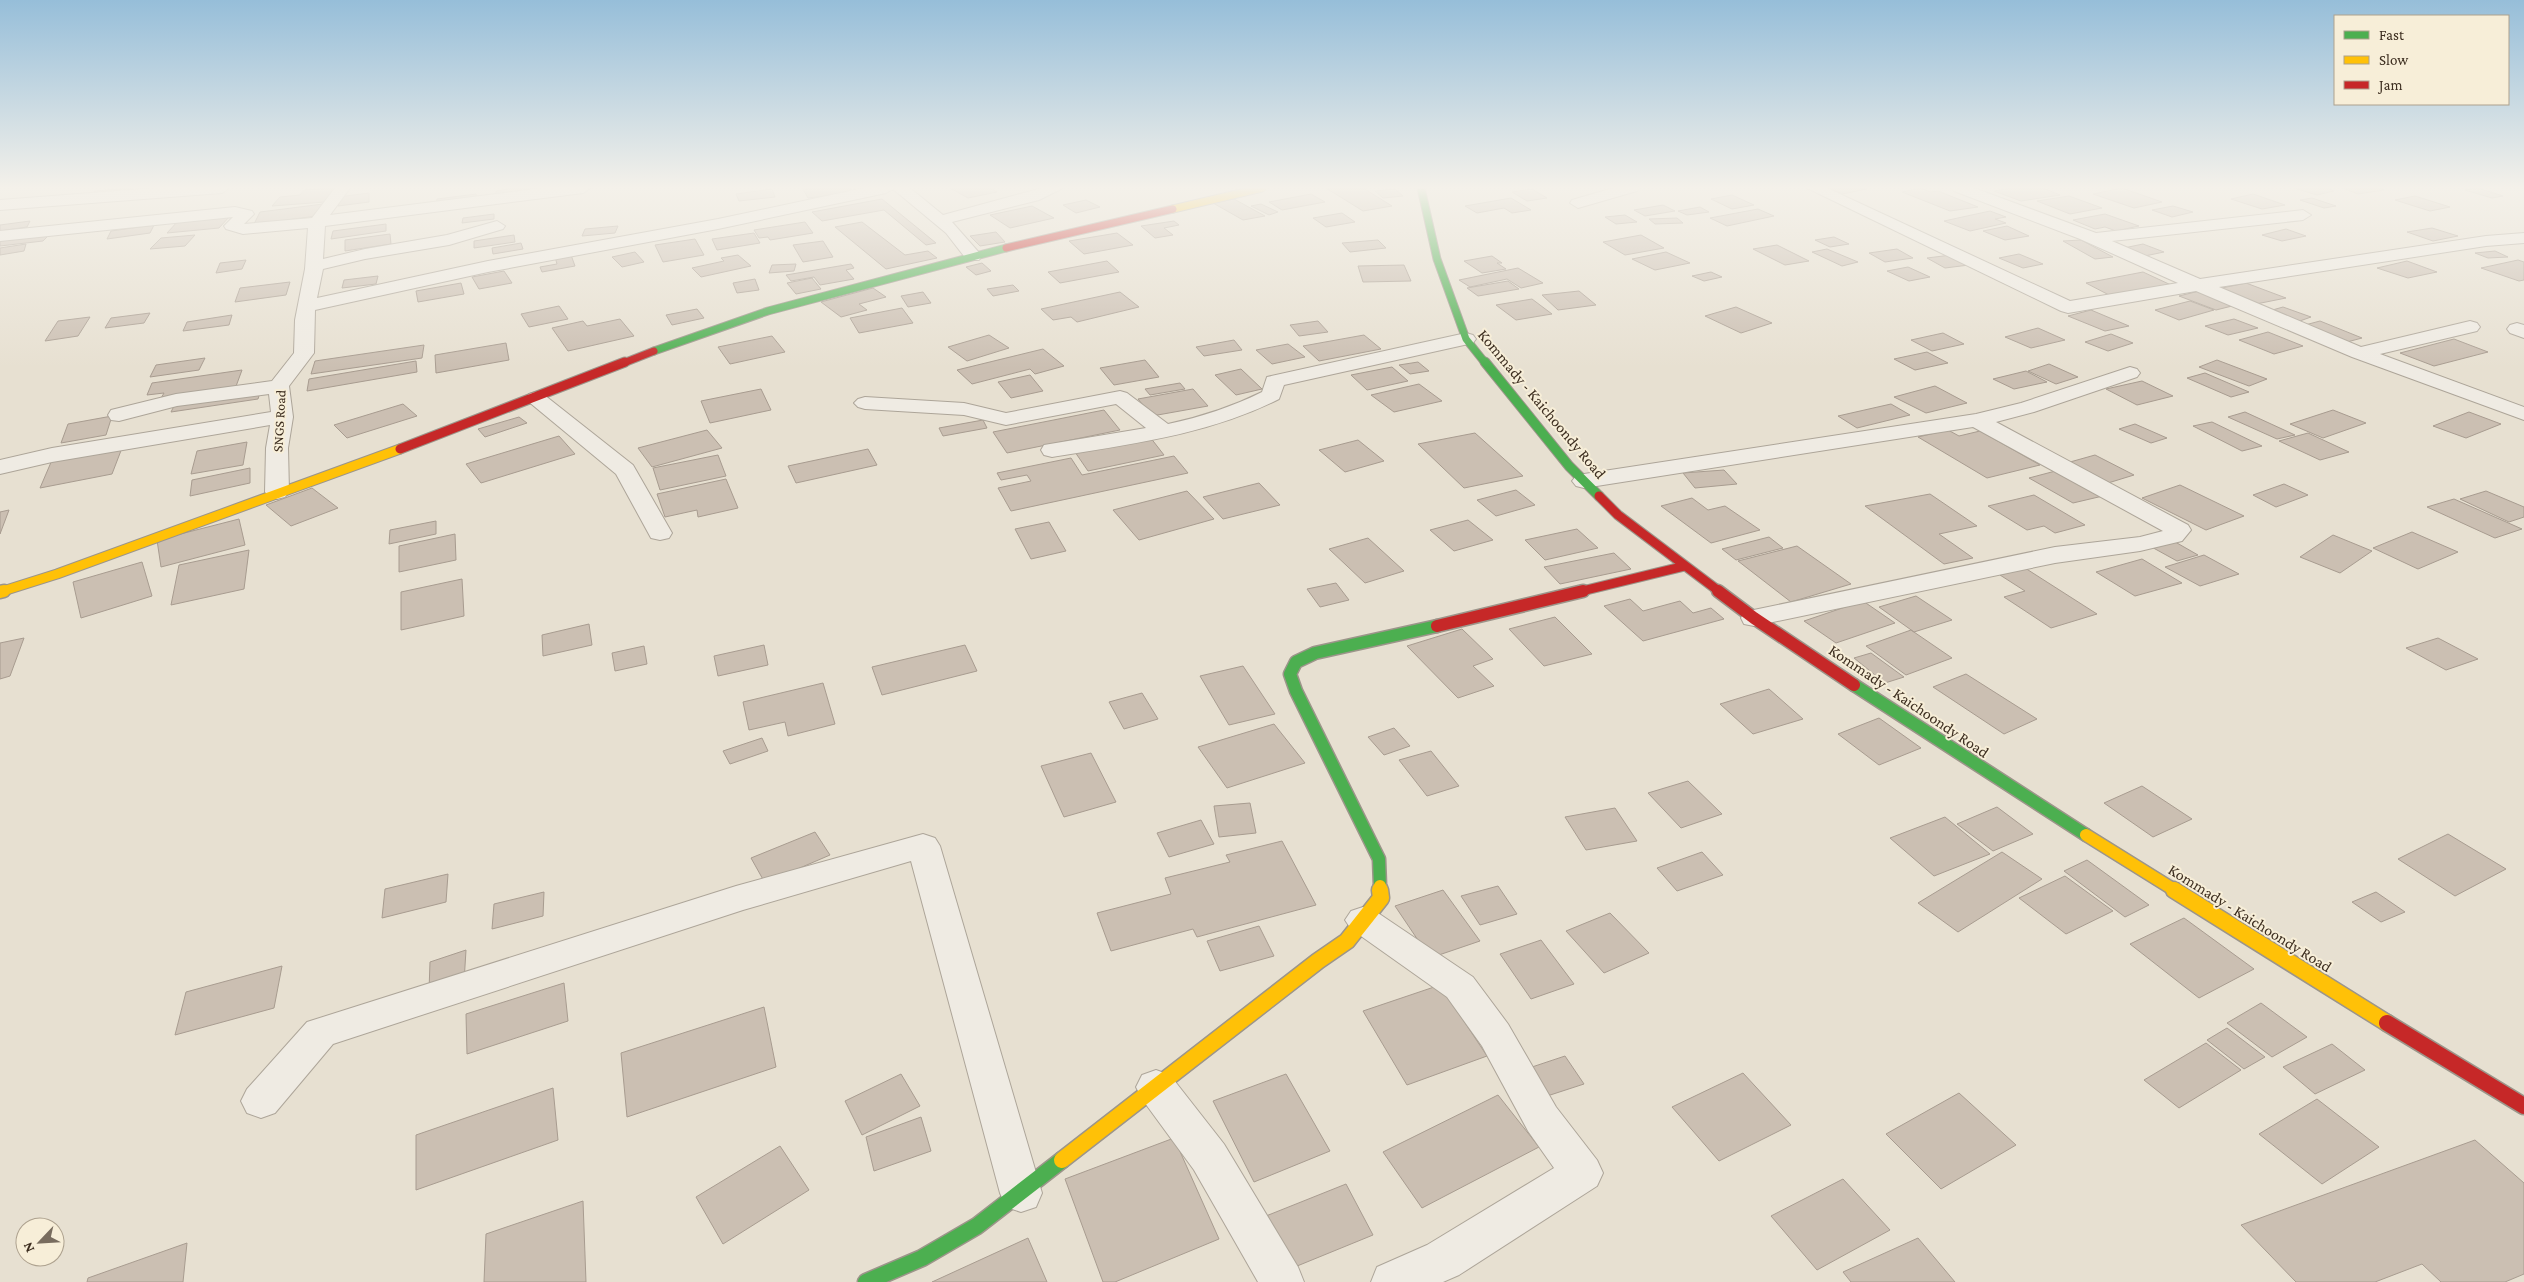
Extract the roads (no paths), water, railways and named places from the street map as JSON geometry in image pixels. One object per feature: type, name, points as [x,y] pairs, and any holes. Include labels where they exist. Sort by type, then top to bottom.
[{"type":"main road","points":[[0,592],[57,574],[536,398],[712,329],[768,311],[1008,248]]},
{"type":"main road","name":"Kommady - Kaichoondy Road","points":[[1434,248],[1466,339],[1569,466],[1618,515],[1754,618],[1991,775],[2463,1070],[2524,1106]]},
{"type":"main road","points":[[866,1282],[922,1258],[977,1226],[1318,960],[1347,941],[1382,898],[1379,859],[1296,691],[1290,674],[1296,662],[1315,653],[1488,614],[1685,566]]},
{"type":"street","name":"SNGS Road","points":[[277,492],[277,448],[282,417],[279,386],[304,353],[303,340],[308,306],[307,296],[314,267],[315,248]]},
{"type":"street","points":[[314,267],[365,254],[402,248]]},
{"type":"street","points":[[308,306],[548,256],[600,248]]},
{"type":"street","points":[[966,248],[973,256]]},
{"type":"street","points":[[1941,248],[2068,308],[2198,285],[2439,248]]},
{"type":"street","points":[[2113,248],[2359,353],[2524,414]]},
{"type":"street","points":[[2359,353],[2470,327]]},
{"type":"street","points":[[1052,450],[1163,431],[1219,418],[1272,395],[1274,381],[1466,339]]},
{"type":"street","points":[[1584,481],[1976,420],[2027,408],[2130,373]]},
{"type":"street","points":[[119,415],[176,400],[279,386]]},
{"type":"street","points":[[536,398],[625,470],[660,532]]},
{"type":"street","points":[[865,403],[964,409],[1006,419],[1120,398],[1163,431]]},
{"type":"street","points":[[0,467],[52,454],[282,417]]},
{"type":"street","points":[[1754,618],[2055,555],[2140,544],[2173,536],[2179,530],[1976,420]]},
{"type":"street","points":[[261,1101],[320,1033],[736,899],[923,846],[1021,1193]]},
{"type":"street","points":[[1363,920],[1460,987],[1495,1035],[1542,1119],[1582,1173],[1443,1260],[1393,1282]]},
{"type":"street","points":[[1156,1087],[1209,1157],[1282,1282]]}]
